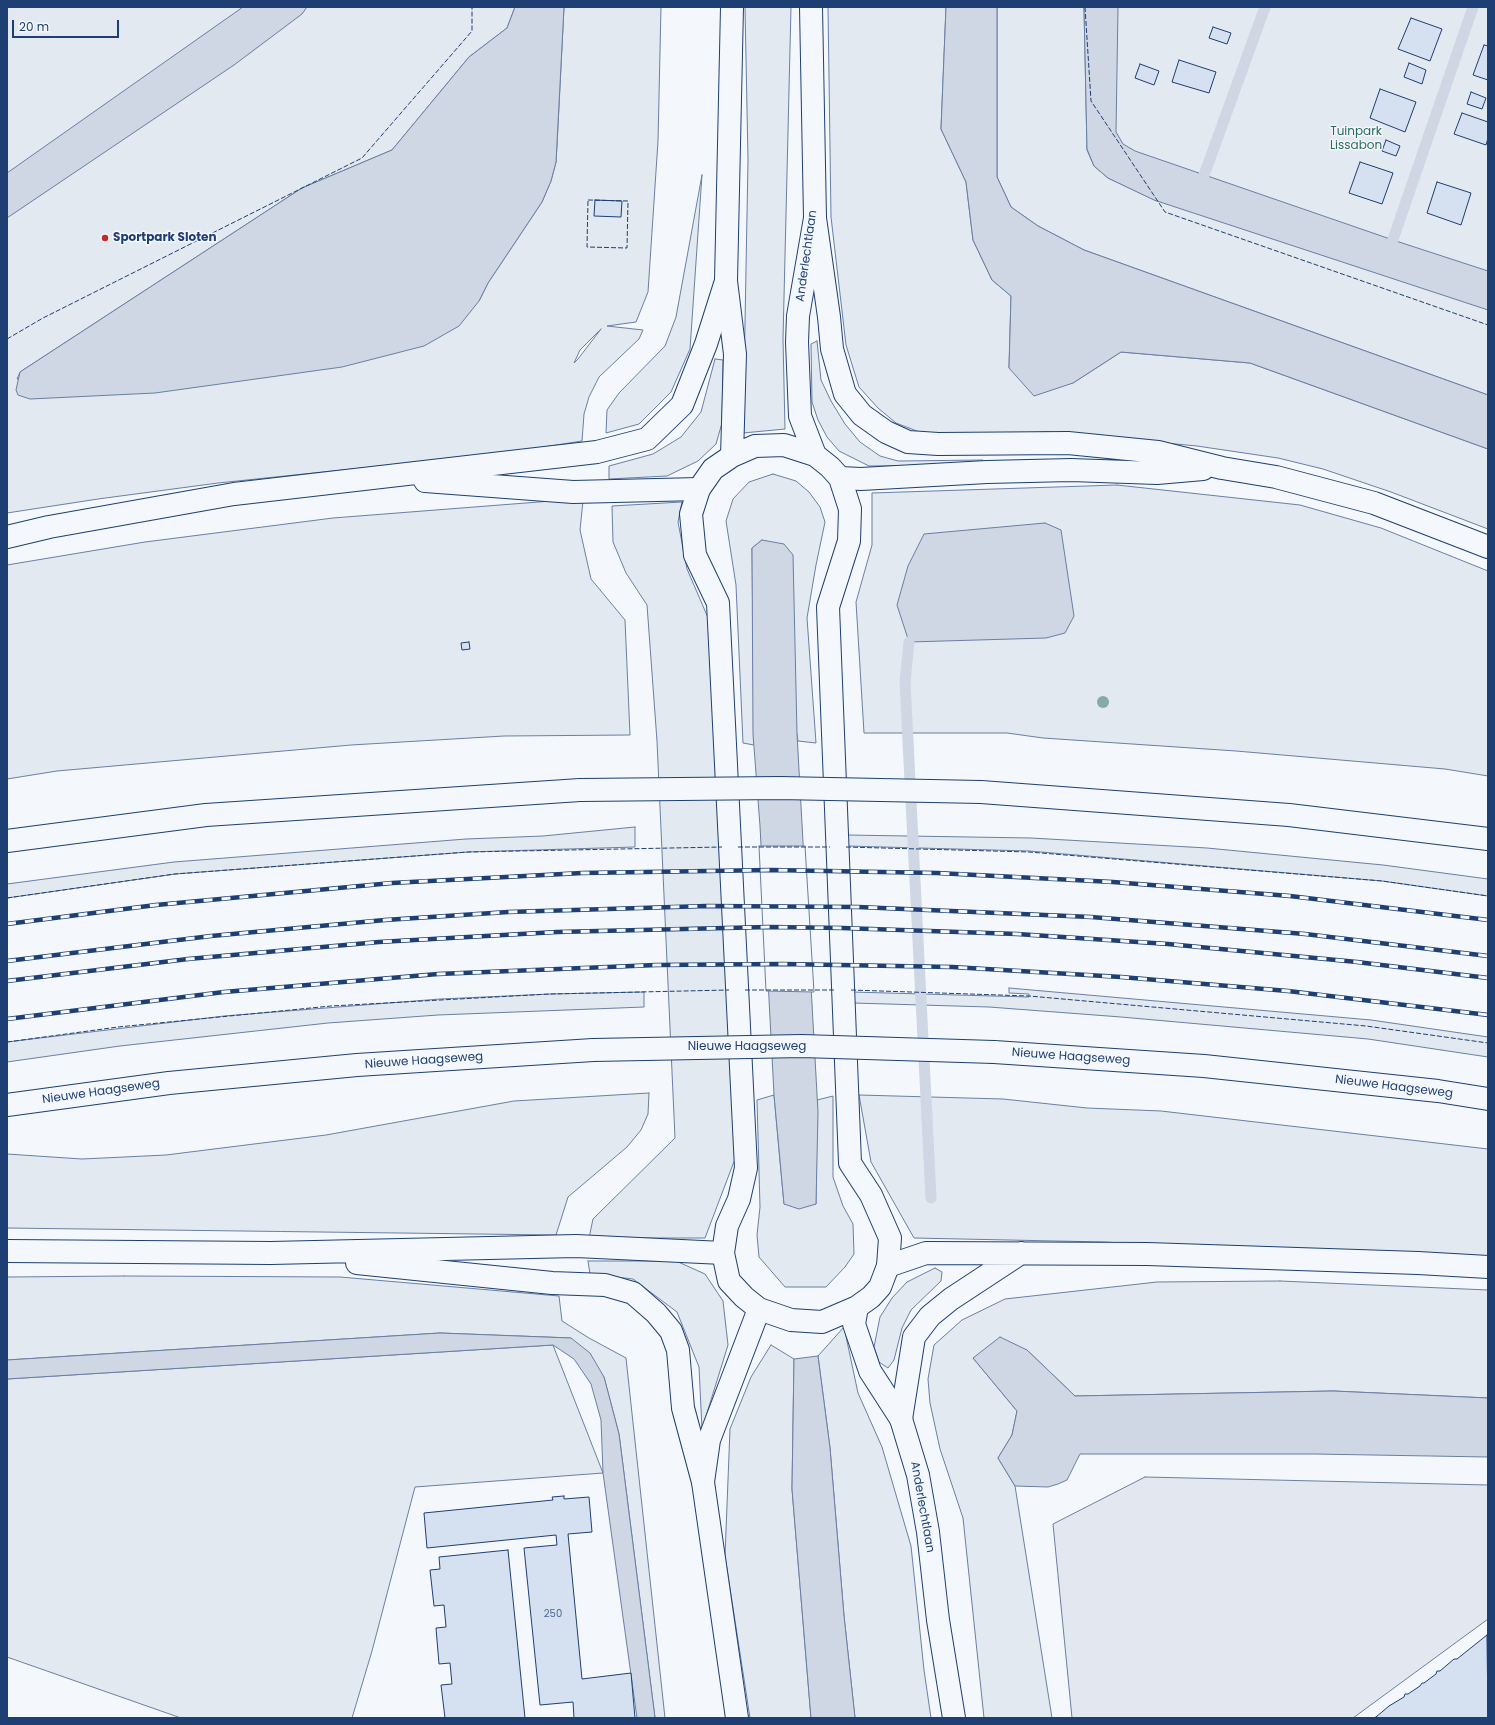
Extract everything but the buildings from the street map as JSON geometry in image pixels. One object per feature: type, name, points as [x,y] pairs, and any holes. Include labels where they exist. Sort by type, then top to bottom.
[{"type":"main road","points":[[732,7],[726,281],[734,354],[732,456]]},
{"type":"main road","name":"Anderlechtlaan","points":[[812,7],[815,218],[798,316],[797,342],[800,416],[815,455]]},
{"type":"main road","points":[[815,218],[832,349],[845,394],[862,415],[886,432],[908,442],[953,444],[1068,443],[1158,452],[1222,468],[1276,477],[1374,503],[1488,547]]},
{"type":"main road","points":[[7,537],[49,527],[234,494],[597,452],[647,439],[682,405],[706,344],[726,281]]},
{"type":"main road","points":[[784,445],[815,455],[840,478],[850,510],[849,541],[828,607],[850,1163],[872,1195],[890,1238],[888,1266],[880,1287],[872,1297],[857,1308],[822,1322],[791,1320],[759,1308],[744,1297],[729,1281],[723,1253],[727,1226],[739,1199],[746,1168],[718,603],[695,555],[691,514],[699,489],[713,469],[732,456],[755,446],[784,445]]},
{"type":"main road","points":[[840,478],[861,479],[987,472],[1064,470],[1157,473],[1222,468]]},
{"type":"main road","points":[[372,478],[573,492],[699,489]]},
{"type":"main road","points":[[7,841],[206,815],[580,790],[780,788],[981,792],[1288,815],[1488,839]]},
{"type":"main road","name":"Nieuwe Haagseweg","points":[[7,1105],[170,1083],[349,1066],[593,1050],[802,1046],[994,1052],[1204,1066],[1438,1091],[1488,1100]]},
{"type":"main road","points":[[7,1251],[271,1253],[576,1246],[723,1253]]},
{"type":"main road","points":[[271,1253],[552,1283],[605,1285],[633,1293],[656,1313],[671,1331],[678,1350],[682,1408],[703,1482],[737,1718]]},
{"type":"main road","points":[[888,1266],[926,1253],[1021,1253],[1275,1258],[1488,1267]]},
{"type":"main road","points":[[901,1419],[914,1337],[930,1316],[951,1299],[1021,1253]]},
{"type":"main road","points":[[703,1482],[709,1440],[759,1308]]},
{"type":"main road","name":"Anderlechtlaan","points":[[857,1308],[854,1324],[870,1371],[901,1419],[918,1475],[928,1532],[938,1620],[954,1718]]},
{"type":"green space","points":[[7,7],[515,7],[507,28],[469,57],[392,150],[302,188],[20,372],[17,379],[479,301],[488,283],[542,202],[551,181],[556,162],[564,7],[661,7],[658,141],[648,292],[636,322],[607,326],[643,330],[639,339],[599,377],[589,397],[584,414],[582,441],[505,453],[218,483],[7,513]],"holes":[[[601,329],[574,363],[580,350]]]},
{"type":"green space","points":[[745,7],[791,7],[783,339],[785,429],[743,433],[748,160]]},
{"type":"green space","points":[[828,7],[946,7],[941,129],[966,182],[973,240],[992,280],[1011,296],[1009,368],[1073,383],[1121,352],[1250,363],[1488,449],[1488,529],[1391,492],[1323,469],[1278,458],[1197,446],[1048,432],[950,435],[922,433],[896,423],[878,408],[859,387],[846,345],[831,217]]},
{"type":"green space","name":"Tuinpark Lissabon","points":[[997,7],[1084,7],[1087,150],[1094,166],[1108,178],[1157,201],[1091,101],[1085,7],[1488,7],[1488,395],[1084,250],[1038,226],[1011,207],[997,177]]},
{"type":"green space","points":[[702,175],[690,349],[671,392],[639,424],[606,433],[607,410],[619,393],[665,346],[676,317]]},
{"type":"green space","points":[[817,341],[821,380],[831,401],[845,424],[860,442],[880,456],[898,461],[983,460],[983,465],[869,466],[839,451],[827,437],[818,420],[812,402],[811,344]]},
{"type":"green space","points":[[715,359],[723,360],[722,423],[716,444],[698,461],[667,476],[609,479],[609,466],[653,454],[681,437],[701,412]]},
{"type":"green space","points":[[773,474],[796,481],[809,492],[820,507],[825,522],[807,618],[816,743],[798,741],[762,540],[752,548],[754,745],[743,743],[736,585],[726,521],[733,499],[749,482]]},
{"type":"green space","points":[[1117,485],[1300,505],[1381,528],[1488,571],[1488,776],[1445,769],[1236,751],[1043,738],[1007,733],[864,733],[856,602],[872,545],[872,493]]},
{"type":"green space","points":[[577,499],[583,501],[580,530],[591,579],[625,620],[630,735],[504,736],[351,745],[57,771],[7,779],[7,565],[145,542],[333,518]]},
{"type":"green space","points":[[682,502],[678,522],[687,569],[709,620],[735,1159],[705,1238],[589,1238],[593,1219],[675,1138],[657,741],[647,605],[626,573],[613,542],[612,506]]},
{"type":"green space","points":[[635,827],[635,847],[468,852],[175,874],[7,898],[7,884],[174,862],[466,839],[543,836]]},
{"type":"green space","points":[[846,835],[1031,838],[1207,848],[1383,865],[1488,879],[1488,896],[1382,881],[1029,851],[847,846]]},
{"type":"green space","points":[[1009,988],[1371,1020],[1488,1037],[1488,1057],[1368,1039],[1121,1017],[989,1007],[853,1003],[852,992],[1029,997],[1029,994],[1009,993]]},
{"type":"green space","points":[[644,992],[644,1007],[438,1015],[328,1023],[120,1046],[7,1062],[7,1042],[224,1016],[440,999],[550,994]]},
{"type":"green space","points":[[649,1093],[648,1114],[641,1130],[627,1147],[568,1197],[556,1235],[7,1228],[7,1154],[82,1159],[166,1155],[326,1135],[514,1101]]},
{"type":"green space","points":[[774,1095],[784,1204],[816,1204],[817,1100],[833,1096],[833,1177],[843,1206],[853,1224],[854,1254],[845,1267],[826,1287],[785,1287],[759,1257],[757,1235],[760,1207],[757,1100]]},
{"type":"green space","points":[[859,1095],[1003,1099],[1087,1108],[1161,1111],[1488,1149],[1488,1260],[1103,1242],[914,1238],[871,1162]]},
{"type":"green space","points":[[588,1261],[676,1261],[705,1274],[723,1301],[728,1345],[702,1429],[699,1367],[677,1312],[633,1279],[590,1274]]},
{"type":"green space","points":[[935,1268],[942,1272],[941,1281],[911,1310],[902,1328],[894,1360],[888,1368],[879,1362],[874,1347],[880,1317],[892,1298],[907,1282]]},
{"type":"green space","points":[[7,1277],[340,1277],[559,1296],[562,1321],[589,1338],[626,1358],[665,1718],[655,1718],[619,1434],[604,1377],[571,1338],[440,1333],[7,1360]]},
{"type":"green space","points":[[1280,1281],[1488,1290],[1488,1398],[1333,1391],[1075,1396],[1027,1350],[973,1358],[1017,1411],[1012,1435],[998,1458],[1015,1486],[1052,1718],[984,1718],[963,1518],[940,1449],[930,1403],[928,1379],[934,1345],[962,1320],[1005,1299],[1157,1282]]},
{"type":"green space","points":[[844,1327],[858,1393],[882,1447],[911,1546],[924,1670],[931,1718],[855,1718],[844,1616],[830,1448],[818,1356]]},
{"type":"green space","points":[[553,1345],[603,1473],[415,1487],[372,1651],[352,1718],[181,1718],[7,1657],[7,1379]]},
{"type":"green space","points":[[771,1345],[794,1359],[792,1489],[811,1718],[750,1718],[725,1556],[730,1429],[751,1377]]},
{"type":"shaded area","points":[[243,7],[307,7],[302,14],[234,65],[7,218],[7,173]]},
{"type":"shaded area","points":[[515,7],[564,7],[556,162],[551,181],[542,202],[488,283],[479,301],[459,326],[424,346],[342,367],[155,393],[30,399],[18,395],[16,390],[20,372],[302,188],[392,150],[469,57],[507,28]]},
{"type":"shaded area","points":[[946,7],[997,7],[997,177],[1011,207],[1038,226],[1084,250],[1488,395],[1488,449],[1250,363],[1121,352],[1073,383],[1034,396],[1009,368],[1011,296],[992,280],[973,240],[966,182],[941,129]]},
{"type":"shaded area","points":[[1084,7],[1118,7],[1116,132],[1123,144],[1135,151],[1396,241],[1488,271],[1488,310],[1154,200],[1108,178],[1094,166],[1087,149]]},
{"type":"shaded area","points":[[1045,523],[1061,530],[1074,616],[1065,633],[1046,638],[909,642],[897,605],[908,566],[924,534]]},
{"type":"shaded area","points":[[762,540],[784,544],[793,555],[797,734],[818,1112],[816,1204],[799,1209],[784,1204],[774,1095],[760,826],[753,734],[752,548]]},
{"type":"shaded area","points":[[440,1333],[571,1338],[590,1353],[604,1377],[619,1434],[655,1718],[637,1718],[603,1473],[601,1420],[591,1384],[574,1359],[553,1345],[7,1379],[7,1360]]},
{"type":"shaded area","points":[[1000,1337],[1027,1350],[1075,1396],[1333,1391],[1488,1398],[1488,1457],[1314,1454],[1080,1454],[1067,1480],[1048,1487],[1015,1486],[998,1458],[1012,1435],[1017,1411],[973,1358]]},
{"type":"shaded area","points":[[818,1356],[830,1448],[844,1616],[855,1718],[811,1718],[792,1489],[794,1359]]},
{"type":"shaded area","points":[[1145,1477],[1488,1485],[1488,1619],[1353,1718],[1072,1718],[1053,1524]]},
{"type":"pier","points":[[759,846],[805,846],[814,992],[766,991]]},
{"type":"waterway","points":[[1199,189],[1265,7]]},
{"type":"waterway","points":[[1388,254],[1473,7]]},
{"type":"waterway","points":[[909,642],[905,682],[931,1198]]},
{"type":"railway","points":[[7,924],[156,905],[392,883],[582,873],[771,870],[937,873],[1113,882],[1290,896],[1488,920]]},
{"type":"railway","points":[[7,961],[211,936],[385,920],[508,912],[707,906],[858,907],[1091,917],[1305,934],[1488,956]]},
{"type":"railway","points":[[7,981],[188,959],[379,942],[557,932],[768,927],[1017,934],[1168,944],[1357,962],[1488,978]]},
{"type":"railway","points":[[7,1019],[224,992],[438,974],[656,965],[783,964],[952,967],[1121,977],[1288,991],[1488,1015]]},
{"type":"fence","points":[[7,339],[43,318],[362,158],[472,31],[472,7]]},
{"type":"fence","points":[[1085,7],[1091,101],[1165,212],[1488,325]]},
{"type":"fence","points":[[588,200],[628,201],[627,248],[587,247],[588,200]]},
{"type":"fence","points":[[7,898],[175,874],[468,852],[722,847]]},
{"type":"fence","points":[[738,847],[830,847]]},
{"type":"fence","points":[[846,847],[1029,852],[1382,881],[1488,896]]},
{"type":"fence","points":[[7,1042],[118,1027],[331,1006],[550,994],[729,990]]},
{"type":"fence","points":[[745,990],[835,990]]},
{"type":"fence","points":[[851,990],[1029,996],[1366,1026],[1488,1043]]},
{"type":"place","name":"Sportpark Sloten","points":[[105,238]]}]
